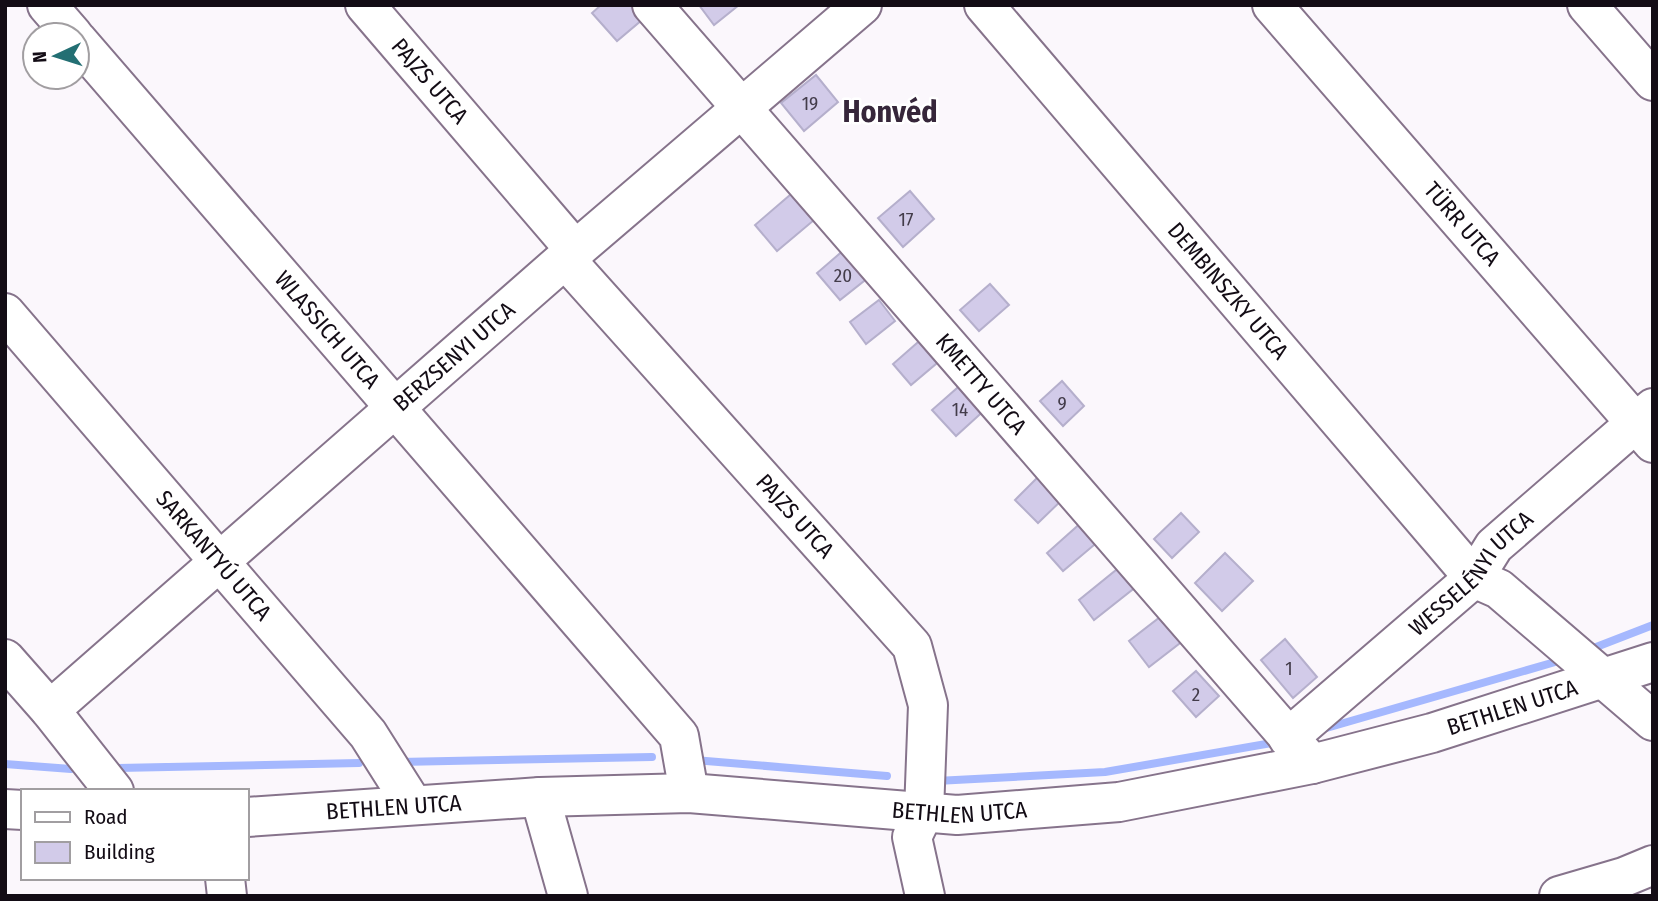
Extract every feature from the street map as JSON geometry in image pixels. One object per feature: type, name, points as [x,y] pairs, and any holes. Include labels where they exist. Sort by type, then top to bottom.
[{"type":"street","points":[[47,5],[61,21]]},
{"type":"street","name":"PAJZS UTCA","points":[[365,5],[570,255],[912,646],[928,705],[924,812],[912,837],[925,896]]},
{"type":"street","name":"KMETTY UTCA","points":[[652,5],[1300,751]]},
{"type":"street","name":"BERZSENYI UTCA","points":[[50,710],[570,255],[862,5]]},
{"type":"street","name":"DEMBINSZKY UTCA","points":[[984,5],[1474,578]]},
{"type":"street","name":"TÜRR UTCA","points":[[1272,5],[1647,424]]},
{"type":"street","points":[[1587,5],[1653,81]]},
{"type":"street","name":"WLASSICH UTCA","points":[[91,56],[679,736],[689,793]]},
{"type":"street","name":"SARKANTYÚ UTCA","points":[[5,313],[368,734],[413,805]]},
{"type":"street","name":"WESSELÉNYI UTCA","points":[[1300,751],[1474,578],[1494,546],[1647,424]]},
{"type":"street","points":[[1474,578],[1499,589],[1653,721]]},
{"type":"street","points":[[5,660],[50,710],[112,789]]},
{"type":"street","name":"BETHLEN UTCA","points":[[248,817],[540,797],[689,793],[957,815],[1119,803],[1300,751],[1432,733],[1653,662]]},
{"type":"street","points":[[540,797],[568,896]]},
{"type":"street","points":[[1559,896],[1624,877],[1653,865]]},
{"type":"building","points":[[601,5],[642,5],[649,14],[617,41],[592,13]]},
{"type":"building","points":[[699,5],[739,5],[714,25]]},
{"type":"building","points":[[816,75],[838,102],[804,131],[781,103]]},
{"type":"building","points":[[797,189],[820,215],[777,251],[755,225]]},
{"type":"building","points":[[910,191],[934,219],[903,247],[878,218]]},
{"type":"building","points":[[845,249],[869,277],[840,300],[817,273]]},
{"type":"building","points":[[990,284],[1009,305],[979,331],[960,310]]},
{"type":"building","points":[[879,300],[895,321],[866,344],[850,322]]},
{"type":"building","points":[[925,336],[943,358],[911,385],[893,364]]},
{"type":"building","points":[[1062,381],[1084,406],[1063,426],[1040,401]]},
{"type":"building","points":[[964,382],[988,407],[956,436],[932,410]]},
{"type":"building","points":[[1043,472],[1066,496],[1038,523],[1015,500]]},
{"type":"building","points":[[1181,513],[1199,532],[1172,558],[1154,539]]},
{"type":"building","points":[[1083,521],[1100,540],[1063,571],[1047,553]]},
{"type":"building","points":[[1225,553],[1253,581],[1222,611],[1195,583]]},
{"type":"building","points":[[1121,566],[1137,586],[1094,620],[1079,600]]},
{"type":"building","points":[[1164,614],[1184,640],[1149,667],[1129,641]]},
{"type":"building","points":[[1285,639],[1317,677],[1293,698],[1261,660]]},
{"type":"building","points":[[1196,671],[1219,696],[1196,717],[1173,691]]},
{"type":"waterway","points":[[1591,649],[1653,625]]},
{"type":"waterway","points":[[1323,729],[1562,660]]},
{"type":"waterway","points":[[936,781],[1105,772],[1272,743]]},
{"type":"waterway","points":[[399,762],[652,757]]},
{"type":"waterway","points":[[694,760],[887,776]]},
{"type":"waterway","points":[[118,768],[359,763]]},
{"type":"waterway","points":[[5,764],[71,769]]},
{"type":"district","name":"Honvéd","points":[[890,112]]}]
